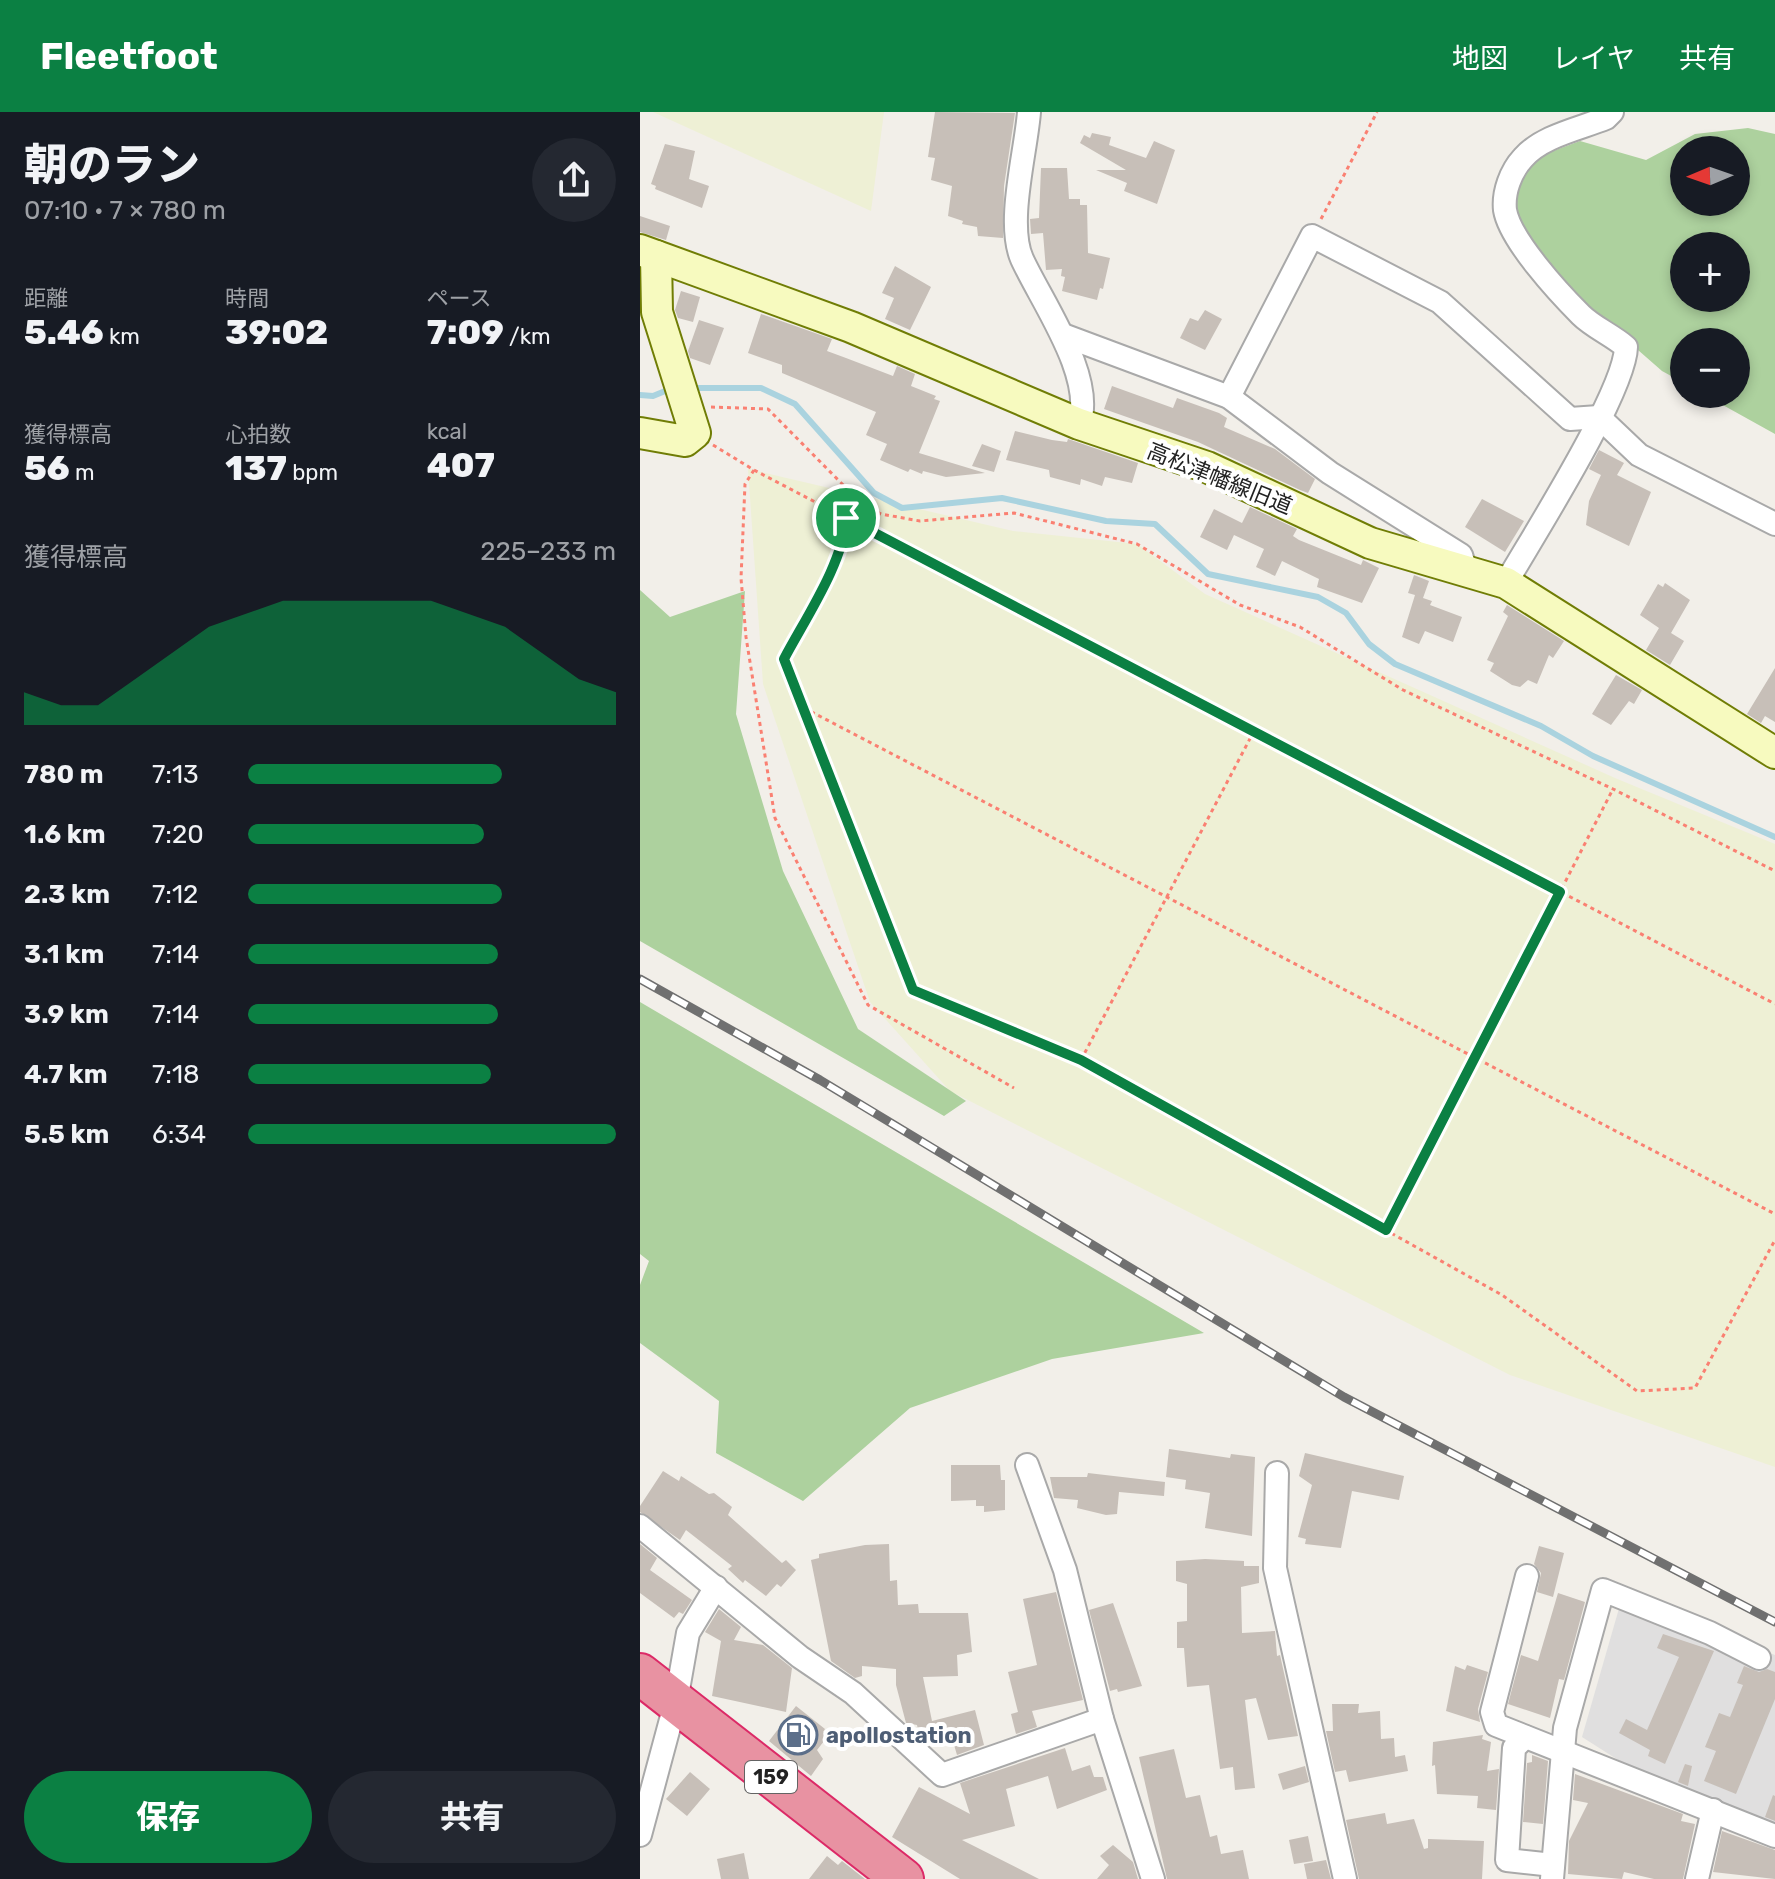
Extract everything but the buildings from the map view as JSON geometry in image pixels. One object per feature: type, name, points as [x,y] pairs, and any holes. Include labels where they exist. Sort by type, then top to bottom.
[{"type":"highway","name":"159","points":[[640,1674],[903,1879]]},
{"type":"street","points":[[1029,112],[1014,216],[1020,255],[1063,335],[1085,407],[1079,424]]},
{"type":"street","points":[[1506,583],[1599,417],[1625,362],[1626,347],[1607,331],[1583,318],[1516,237],[1505,209],[1509,179],[1523,157],[1544,142],[1606,118],[1612,112]]},
{"type":"street","points":[[1229,397],[1312,236],[1440,302],[1570,419],[1599,417],[1639,455],[1775,524]]},
{"type":"street","points":[[640,433],[685,441],[690,402],[657,312],[648,253]]},
{"type":"street","name":"高松津幡線旧道","points":[[648,253],[851,327],[1079,424],[1207,467],[1370,543],[1506,583],[1775,753]]},
{"type":"street","points":[[1063,335],[1229,397],[1330,473],[1461,555],[1466,571]]},
{"type":"street","points":[[1027,1465],[1065,1570],[1102,1719],[1153,1879]]},
{"type":"street","points":[[1277,1473],[1275,1568],[1345,1879]]},
{"type":"street","points":[[640,1526],[800,1657],[853,1693],[942,1775],[1102,1719]]},
{"type":"street","points":[[1527,1576],[1492,1712],[1496,1725],[1775,1836]]},
{"type":"street","points":[[640,1835],[676,1701],[688,1633],[716,1587]]},
{"type":"street","points":[[1525,1737],[1514,1748],[1510,1869],[1552,1872],[1565,1728],[1603,1590],[1710,1633],[1759,1658]]},
{"type":"street","points":[[1697,1879],[1713,1810]]},
{"type":"path","points":[[1312,236],[1377,112]]},
{"type":"path","points":[[690,402],[754,470],[1775,1004]]},
{"type":"path","points":[[690,402],[768,409],[859,501],[886,517],[920,521],[1014,513],[1137,544],[1240,605],[1300,627],[1403,690],[1613,789],[1775,871]]},
{"type":"path","points":[[754,470],[745,484],[741,578],[746,637],[775,818],[868,1005],[1014,1088]]},
{"type":"path","points":[[846,518],[845,536],[837,555],[784,659],[913,990],[1081,1060],[1502,1295],[1637,1391],[1695,1388],[1775,1240]]},
{"type":"path","points":[[804,708],[1775,1214]]},
{"type":"path","points":[[1081,1060],[1254,731]]},
{"type":"path","points":[[1386,1230],[1613,789]]},
{"type":"shaded area","points":[[1622,1598],[1775,1655],[1775,1836],[1675,1796],[1582,1737]]},
{"type":"green space","points":[[653,112],[884,112],[871,211]]},
{"type":"green space","points":[[1748,128],[1775,134],[1775,434],[1728,408],[1750,408],[1750,328],[1670,328],[1670,375],[1614,329],[1574,303],[1526,244],[1513,207],[1519,177],[1545,154],[1580,141],[1646,160],[1670,147],[1670,216],[1750,216],[1750,136],[1691,136]]},
{"type":"green space","points":[[748,469],[1013,531],[1137,544],[1205,594],[1615,778],[1775,844],[1775,1467],[1510,1375],[950,1091],[870,1002],[763,684]]},
{"type":"green space","points":[[640,590],[670,617],[745,591],[736,714],[783,871],[858,1029],[966,1101],[944,1116],[640,941]]},
{"type":"green space","points":[[640,1002],[1204,1333],[1052,1359],[910,1408],[803,1501],[716,1453],[719,1401],[640,1343],[640,1285],[649,1261],[640,1254]]},
{"type":"waterway","points":[[689,388],[761,388],[795,404],[874,493],[902,508],[1002,498],[1106,521],[1155,524],[1208,574],[1318,597],[1346,613],[1369,644],[1395,664],[1541,726],[1593,756],[1775,837]]},
{"type":"waterway","points":[[640,395],[653,396],[670,389]]},
{"type":"railway","points":[[640,979],[820,1080],[1344,1397],[1775,1622]]},
{"type":"place","name":"apollostation","points":[[798,1735]]},
{"type":"route","points":[[846,518],[1560,892],[1386,1230],[1081,1060],[913,990],[784,659],[837,555],[845,536],[846,518]]}]
